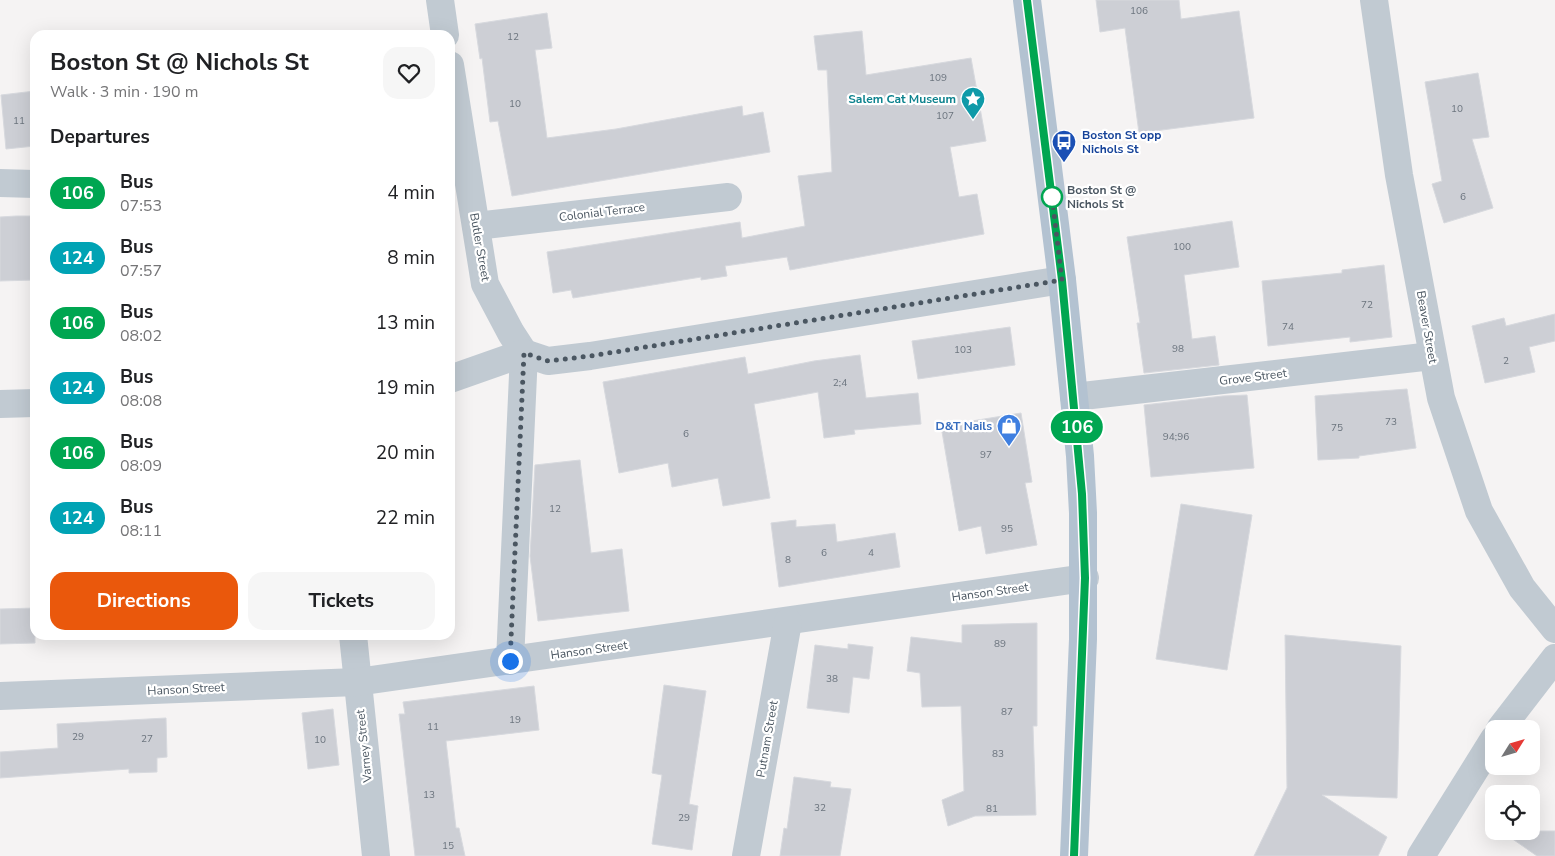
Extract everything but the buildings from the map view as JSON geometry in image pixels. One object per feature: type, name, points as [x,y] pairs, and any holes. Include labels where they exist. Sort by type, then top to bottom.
[{"type":"main road","points":[[1027,0],[1062,280],[1080,456],[1085,578],[1074,856]]},
{"type":"street","points":[[440,0],[444,30]]},
{"type":"street","name":"Beaver Street","points":[[1374,0],[1399,175],[1441,398],[1479,511],[1522,588],[1555,629]]},
{"type":"street","name":"Butler Street","points":[[455,131],[458,171],[476,226],[485,284],[507,326],[524,353]]},
{"type":"street","points":[[0,183],[30,184]]},
{"type":"street","name":"Colonial Terrace","points":[[476,226],[728,198]]},
{"type":"street","points":[[455,377],[524,353],[548,361],[590,356],[1062,280]]},
{"type":"street","points":[[510,661],[524,353]]},
{"type":"street","name":"Grove Street","points":[[1074,397],[1432,356]]},
{"type":"street","points":[[0,404],[30,403]]},
{"type":"street","name":"Hanson Street","points":[[0,696],[357,682],[788,622],[1085,578]]},
{"type":"street","name":"Putnam Street","points":[[746,856],[788,622]]},
{"type":"street","name":"Varney Street","points":[[353,640],[376,856]]},
{"type":"street","points":[[1507,720],[1555,658]]},
{"type":"street","points":[[1421,856],[1485,753]]},
{"type":"bus line","name":"106","points":[[1027,0],[1062,280],[1080,456],[1085,578],[1074,856]]},
{"type":"place","name":"Salem Cat Museum","points":[[973,120]]},
{"type":"place","name":"Boston St opp Nichols St","points":[[1064,163]]},
{"type":"place","name":"Boston St @ Nichols St","points":[[1052,197]]},
{"type":"place","name":"D&T Nails","points":[[1009,447]]},
{"type":"route","points":[[510,661],[524,353],[548,361],[590,356],[1062,280],[1052,197]]}]
